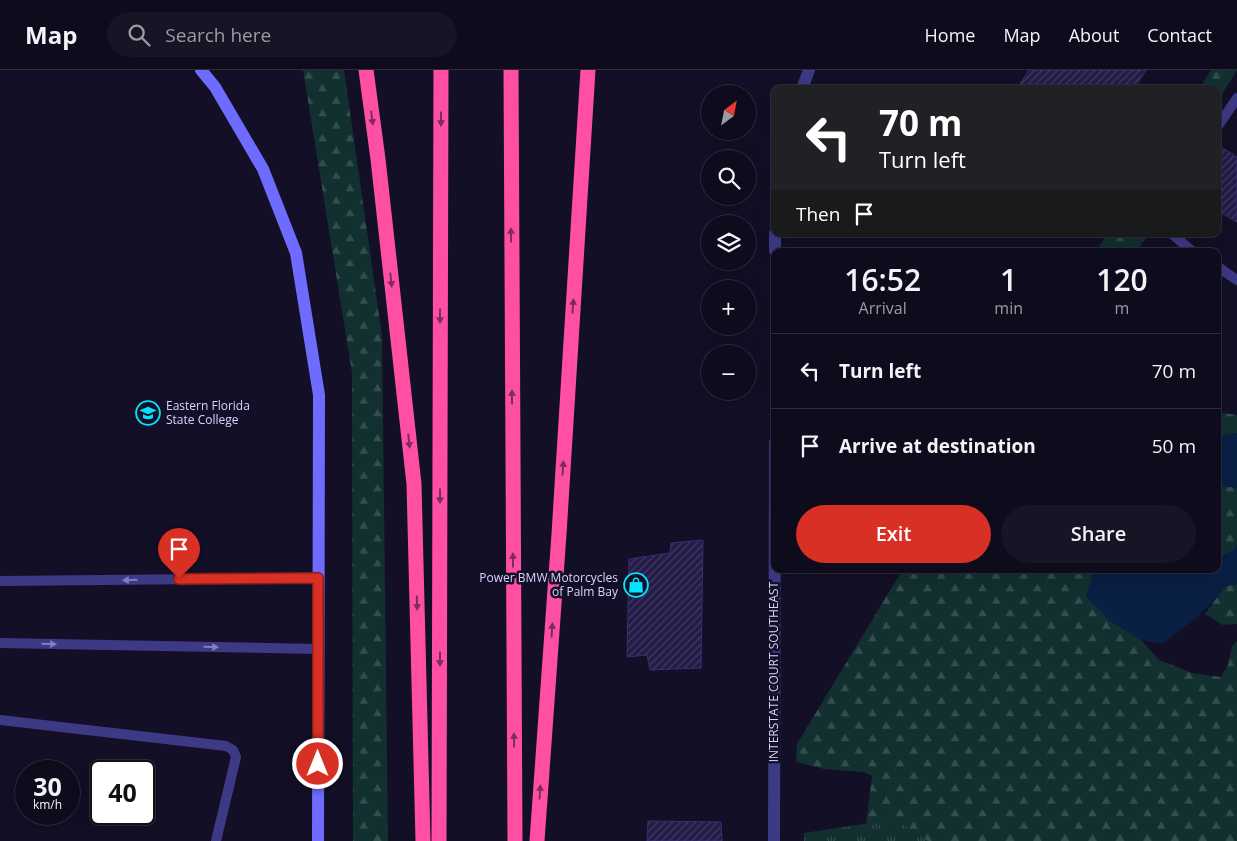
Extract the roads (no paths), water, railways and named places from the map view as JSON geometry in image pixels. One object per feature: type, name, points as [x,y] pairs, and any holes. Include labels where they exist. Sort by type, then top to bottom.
[{"type":"highway","points":[[366,70],[378,159],[414,484],[423,841]]},
{"type":"highway","points":[[439,841],[441,70]]},
{"type":"highway","points":[[511,70],[515,841]]},
{"type":"highway","points":[[537,841],[588,70]]},
{"type":"street","points":[[201,70],[215,87],[263,169],[296,253],[318,395],[318,841]]},
{"type":"street","points":[[803,85],[808,70]]},
{"type":"street","name":"INTERSTATE COURT SOUTHEAST","points":[[774,841],[775,573]]},
{"type":"lane","points":[[1221,123],[1233,113],[1237,98]]},
{"type":"lane","points":[[1176,237],[1188,248]]},
{"type":"lane","points":[[1221,269],[1237,280]]},
{"type":"lane","points":[[0,581],[318,578]]},
{"type":"lane","points":[[0,643],[318,649]]},
{"type":"lane","points":[[0,720],[226,746],[233,750],[236,757],[216,841]]},
{"type":"water","points":[[1237,433],[1237,488],[1221,485],[1221,436]]},
{"type":"water","points":[[1237,546],[1237,584],[1225,586],[1196,618],[1161,644],[1141,640],[1109,620],[1086,597],[1093,573],[1221,573],[1221,556],[1234,550]]},
{"type":"place","name":"Eastern Florida State College","points":[[148,413]]},
{"type":"place","name":"Power BMW Motorcycles of Palm Bay","points":[[636,585]]}]
